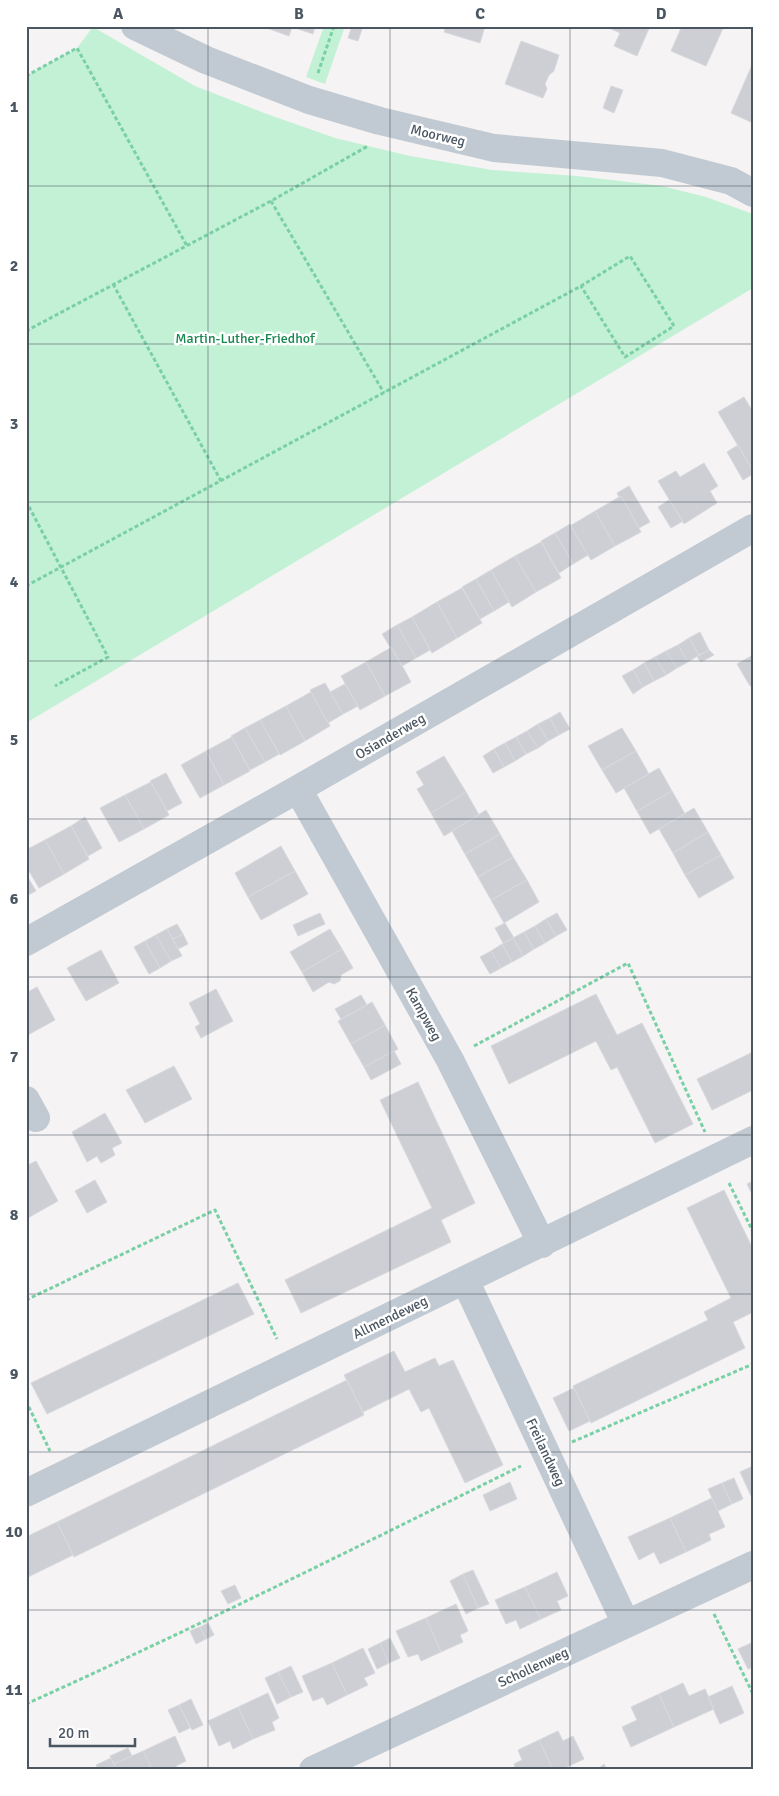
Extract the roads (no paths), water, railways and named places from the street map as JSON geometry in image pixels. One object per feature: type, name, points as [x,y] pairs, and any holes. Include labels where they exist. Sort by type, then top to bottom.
[{"type":"street","name":"Moorweg","points":[[135,26],[206,60],[309,100],[380,121],[494,148],[662,163],[731,181],[753,193]]},
{"type":"street","name":"Osianderweg","points":[[26,942],[298,789],[753,528]]},
{"type":"street","name":"Kampweg","points":[[298,789],[450,1060],[542,1244]]},
{"type":"street","name":"Allmendeweg","points":[[26,1493],[753,1140]]},
{"type":"street","name":"Freilandweg","points":[[465,1280],[626,1624]]},
{"type":"street","name":"Schollenweg","points":[[313,1770],[753,1565]]},
{"type":"park label","name":"Martin-Luther-Friedhof","points":[[245,338]]}]
